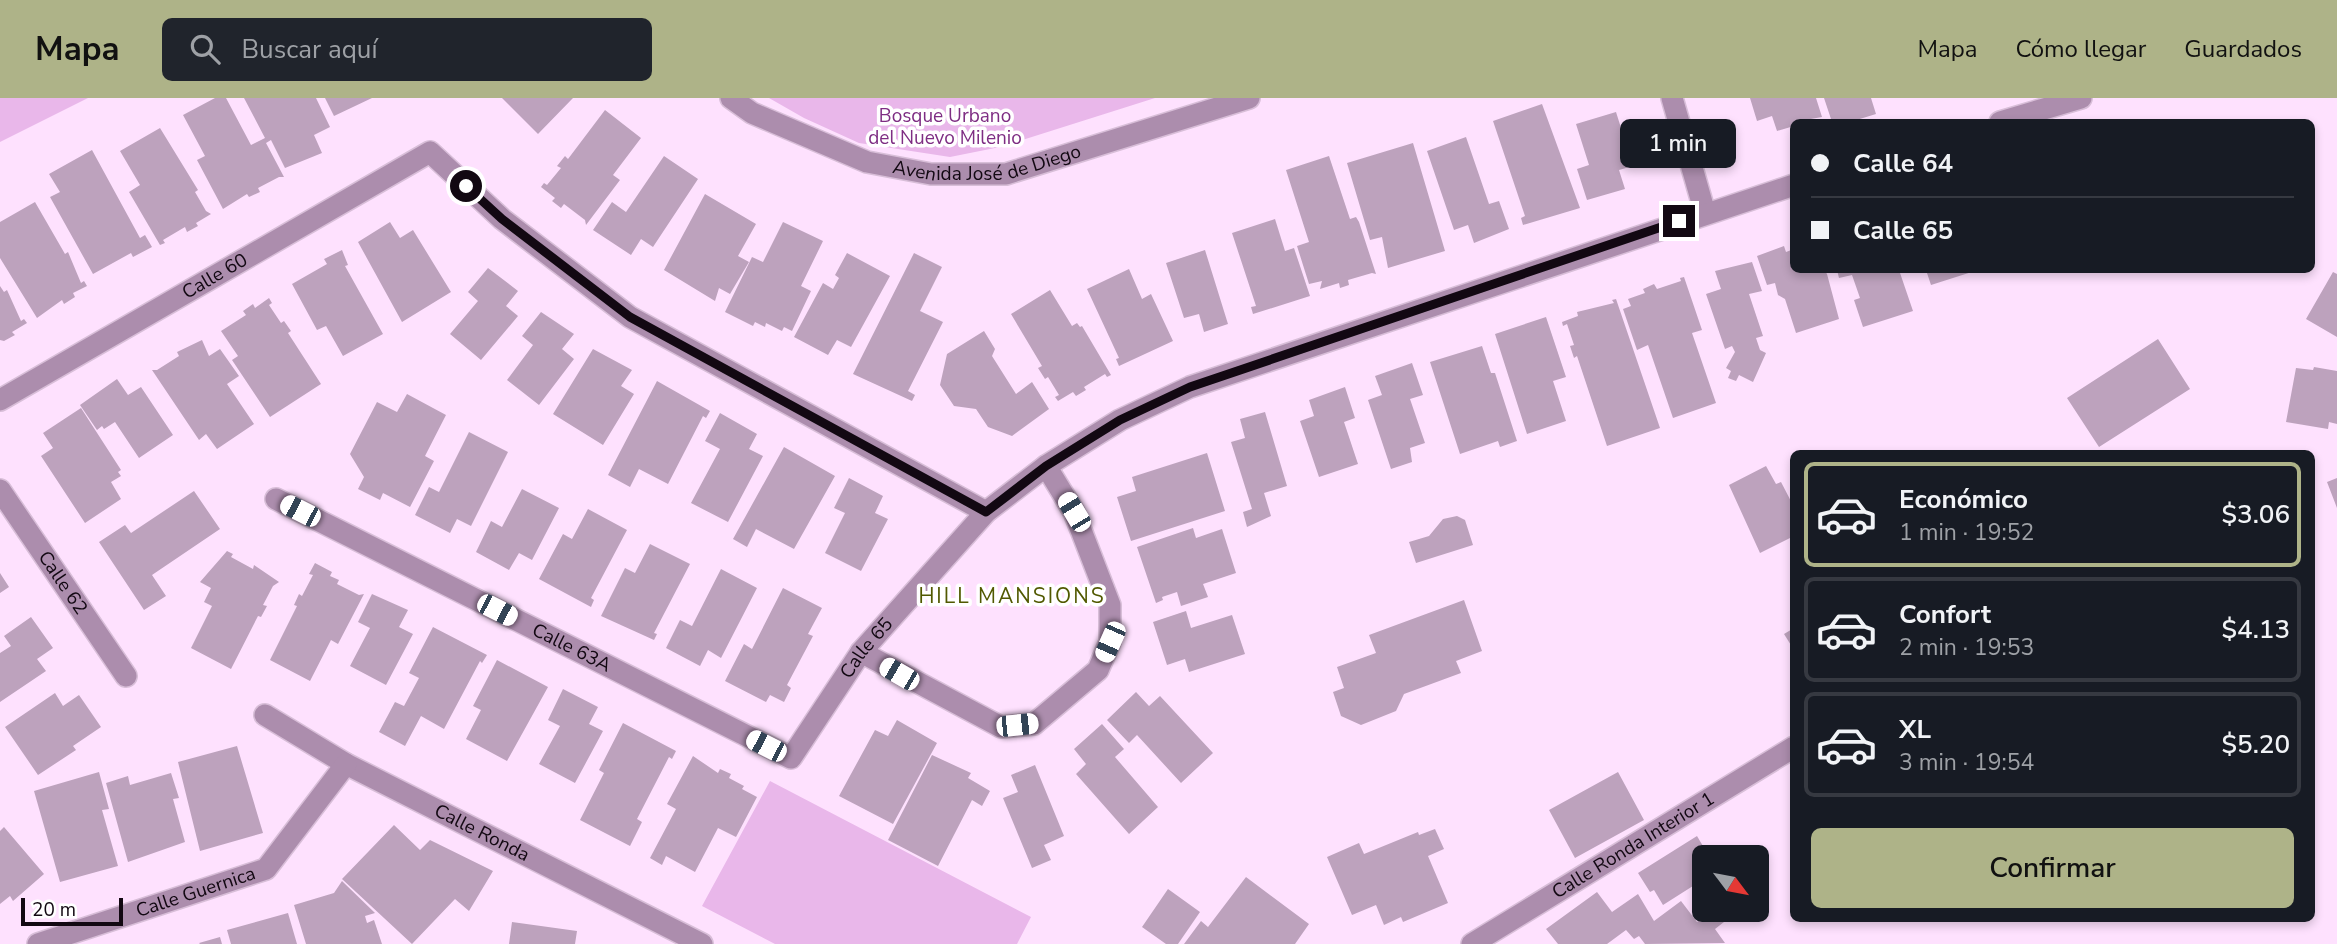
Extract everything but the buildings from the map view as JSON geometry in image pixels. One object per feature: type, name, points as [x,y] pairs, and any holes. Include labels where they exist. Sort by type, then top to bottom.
[{"type":"street","name":"Avenida José de Diego","points":[[731,98],[752,113],[867,162],[931,174],[1006,174],[1250,98]]},
{"type":"street","points":[[1672,98],[1704,212]]},
{"type":"street","points":[[2010,119],[2081,98]]},
{"type":"street","name":"Calle 60","points":[[0,400],[430,152],[502,219],[630,317],[986,512]]},
{"type":"street","name":"Calle 65","points":[[791,758],[860,652],[986,512],[1046,466],[1120,420],[1190,387],[1704,212],[1790,186]]},
{"type":"street","points":[[860,652],[1001,727],[1034,724],[1098,670],[1110,642],[1110,605],[1074,512],[1046,466]]},
{"type":"street","name":"Calle 62","points":[[0,490],[126,676]]},
{"type":"street","name":"Calle 63A","points":[[276,499],[791,758]]},
{"type":"street","name":"Calle Ronda","points":[[265,715],[346,764],[702,944]]},
{"type":"street","name":"Calle Ronda Interior 1","points":[[1472,944],[1790,749]]},
{"type":"street","name":"Calle Guernica","points":[[38,944],[266,869],[346,764]]},
{"type":"green space","points":[[0,98],[88,98],[0,142]]},
{"type":"green space","name":"Bosque Urbano del Nuevo Milenio","points":[[769,98],[1155,98],[1000,147],[950,157],[859,143],[804,118]]},
{"type":"green space","points":[[770,781],[1031,917],[1017,944],[775,944],[702,906]]},
{"type":"district","name":"HILL MANSIONS","points":[[1012,596]]},
{"type":"route","points":[[466,186],[502,219],[630,317],[986,512],[1046,466],[1120,420],[1190,387],[1679,221]]}]
